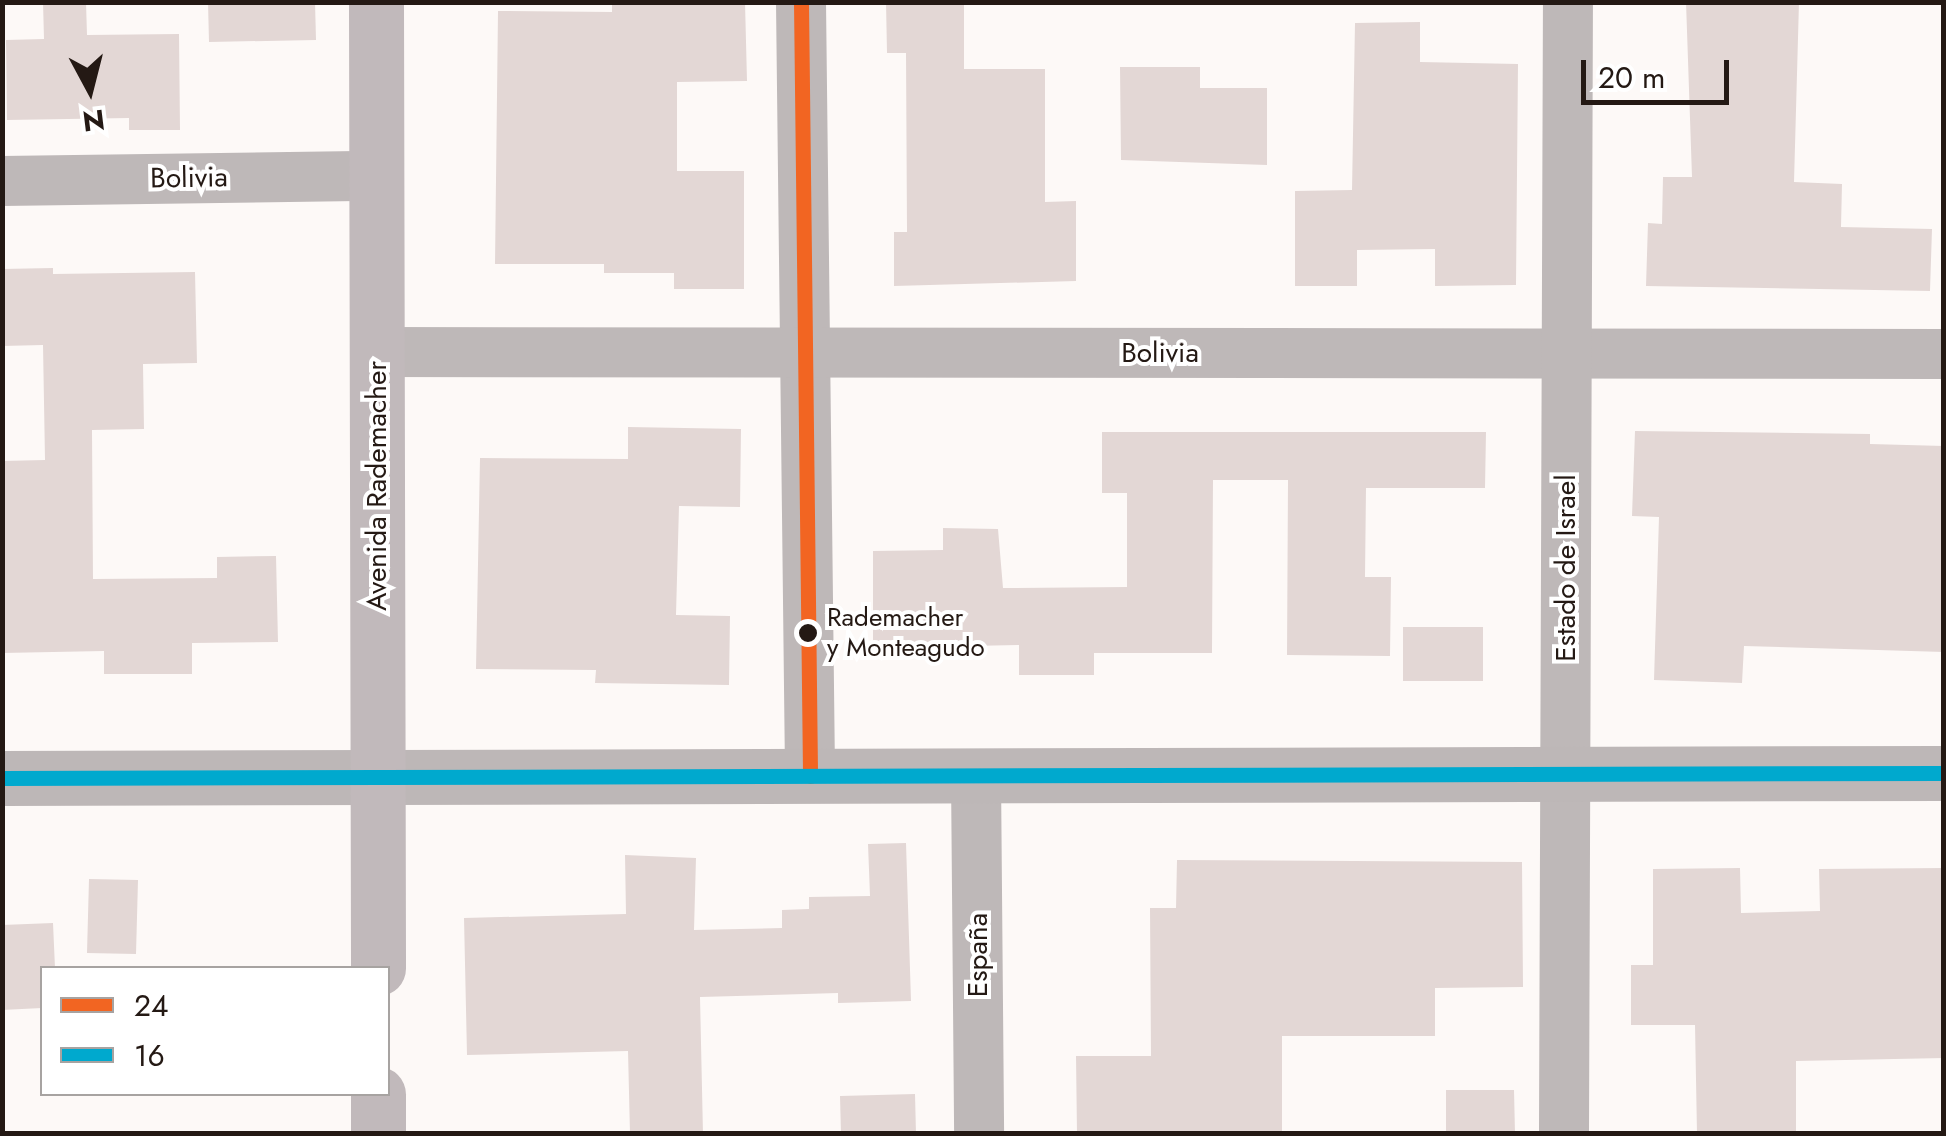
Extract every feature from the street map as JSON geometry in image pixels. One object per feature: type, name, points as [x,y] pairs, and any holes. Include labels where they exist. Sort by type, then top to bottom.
[{"type":"main road","name":"Avenida Rademacher","points":[[376,2],[378,966]]},
{"type":"main road","points":[[2,778],[1944,773]]},
{"type":"main road","points":[[378,1096],[378,1134]]},
{"type":"street","points":[[802,2],[810,776]]},
{"type":"street","name":"Estado de Israel","points":[[1564,1134],[1568,2]]},
{"type":"street","name":"Bolivia","points":[[2,181],[376,176]]},
{"type":"street","name":"Bolivia","points":[[377,352],[1944,354]]},
{"type":"street","name":"España","points":[[976,776],[979,1134]]},
{"type":"building","points":[[43,2],[86,2],[87,35],[179,34],[180,130],[129,130],[129,118],[7,120],[6,40],[44,39]]},
{"type":"building","points":[[208,2],[315,2],[316,40],[209,42]]},
{"type":"building","points":[[612,2],[745,2],[747,81],[677,82],[677,171],[744,171],[744,289],[674,289],[674,273],[604,273],[604,264],[495,264],[498,11],[612,12]]},
{"type":"building","points":[[886,2],[964,2],[964,69],[1045,69],[1045,202],[1076,201],[1076,281],[894,286],[894,232],[907,232],[906,53],[887,53]]},
{"type":"building","points":[[1686,2],[1799,2],[1794,182],[1842,184],[1841,227],[1932,229],[1930,291],[1646,286],[1648,223],[1662,224],[1663,177],[1692,177]]},
{"type":"building","points":[[1420,22],[1420,62],[1518,64],[1516,285],[1435,286],[1435,249],[1357,250],[1357,286],[1295,286],[1295,191],[1352,190],[1355,23]]},
{"type":"building","points":[[1120,67],[1200,67],[1200,88],[1267,88],[1267,165],[1121,160]]},
{"type":"building","points":[[53,268],[53,274],[195,272],[197,363],[143,364],[144,429],[92,430],[93,579],[217,578],[217,557],[276,556],[278,642],[192,643],[192,674],[104,674],[104,651],[2,653],[2,461],[45,460],[43,345],[2,346],[2,269]]},
{"type":"building","points":[[628,427],[741,429],[740,507],[679,506],[676,615],[730,616],[729,685],[595,683],[596,670],[476,669],[480,458],[628,459]]},
{"type":"building","points":[[1635,431],[1870,434],[1870,444],[1944,446],[1944,652],[1744,646],[1742,683],[1654,680],[1659,517],[1632,516]]},
{"type":"building","points":[[1102,432],[1486,432],[1485,488],[1366,488],[1365,577],[1391,577],[1390,656],[1287,655],[1288,480],[1213,480],[1212,653],[1094,653],[1094,675],[1019,675],[1019,645],[873,648],[873,551],[943,550],[943,528],[998,529],[1003,588],[1127,587],[1127,493],[1102,493]]},
{"type":"building","points":[[1403,627],[1483,627],[1483,681],[1403,681]]},
{"type":"building","points":[[906,843],[911,1001],[838,1003],[838,993],[700,997],[703,1134],[630,1134],[628,1051],[467,1055],[464,918],[626,914],[625,855],[696,858],[694,930],[782,928],[782,910],[809,909],[809,897],[870,896],[868,844]]},
{"type":"building","points":[[1177,860],[1522,862],[1523,987],[1435,988],[1435,1036],[1282,1036],[1282,1134],[1077,1134],[1076,1056],[1151,1056],[1150,908],[1176,908]]},
{"type":"building","points":[[1740,868],[1741,913],[1820,911],[1819,869],[1944,868],[1944,1058],[1796,1061],[1796,1134],[1697,1134],[1695,1025],[1631,1025],[1631,965],[1653,965],[1653,869]]},
{"type":"building","points":[[89,879],[138,880],[136,954],[87,953]]},
{"type":"building","points":[[53,923],[55,966],[40,966],[40,1008],[2,1010],[2,925]]},
{"type":"building","points":[[1446,1090],[1514,1090],[1515,1134],[1446,1134]]},
{"type":"building","points":[[915,1094],[916,1134],[841,1134],[840,1096]]},
{"type":"transit line","name":"24","points":[[801,2],[810,776]]},
{"type":"transit line","name":"16","points":[[2,778],[1944,773]]},
{"type":"place","name":"Rademacher y Monteagudo","points":[[808,633]]}]
